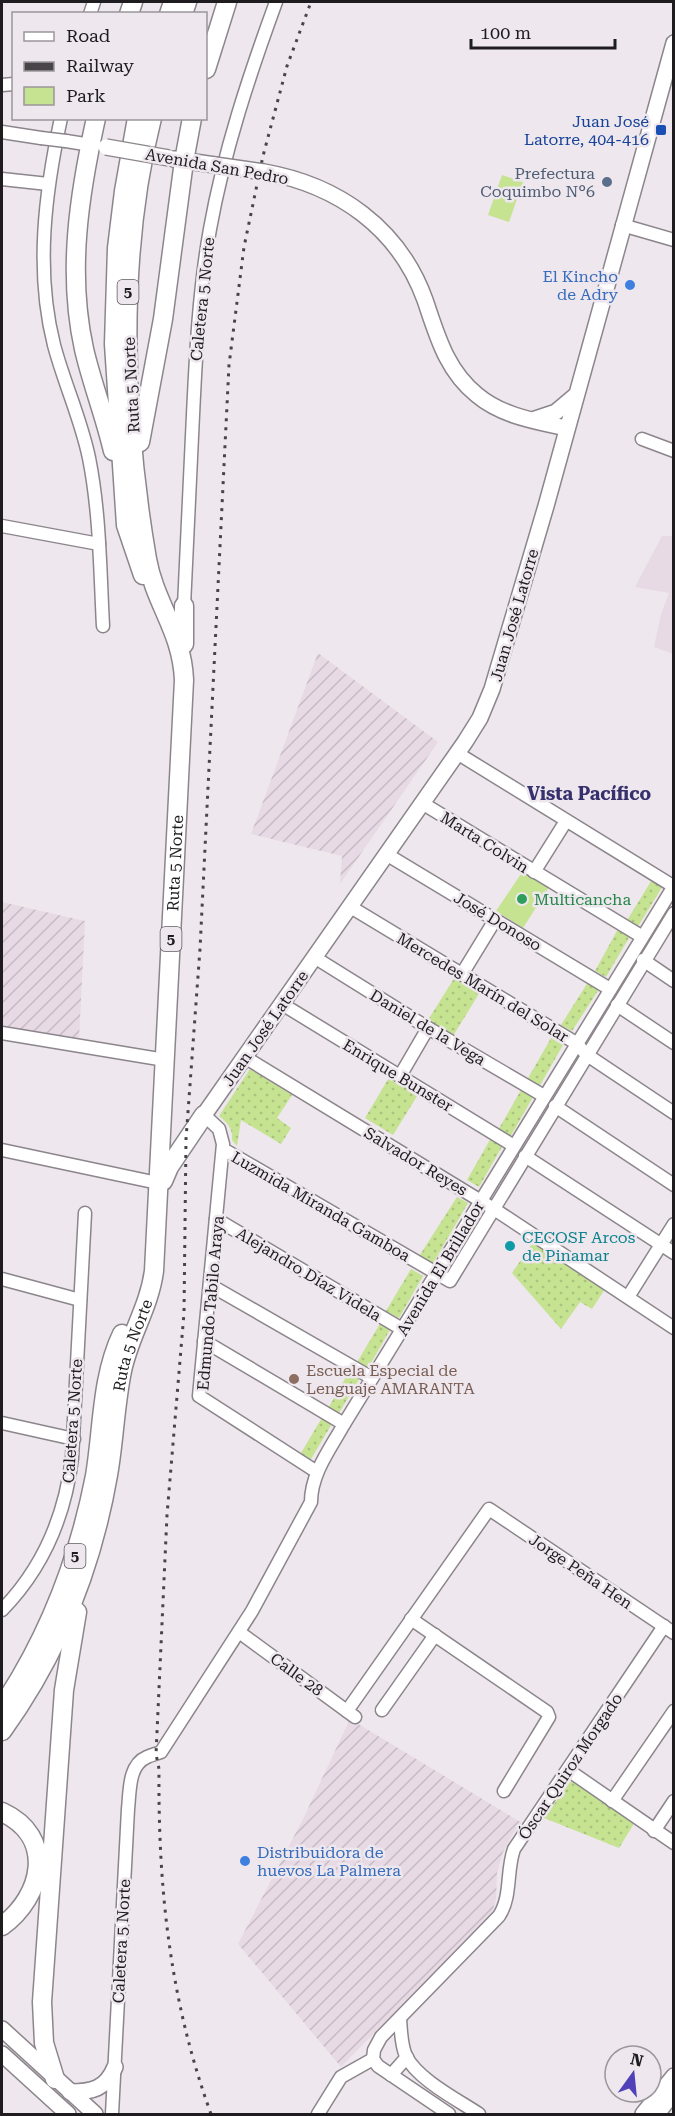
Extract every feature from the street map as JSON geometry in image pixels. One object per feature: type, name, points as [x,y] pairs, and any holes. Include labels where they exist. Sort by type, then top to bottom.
[{"type":"highway","points":[[207,66],[227,2]]},
{"type":"highway","points":[[96,120],[98,146],[82,192],[76,240],[78,312],[89,369],[111,442],[124,496]]},
{"type":"highway","name":"Ruta 5 Norte","points":[[2,1731],[52,1648],[74,1599],[91,1549],[108,1474],[122,1371],[153,1283],[159,1059],[177,667],[168,631],[155,605],[126,525],[115,370],[115,274],[124,191],[137,120]]},
{"type":"highway","name":"Ruta 5 Norte","points":[[2,1707],[21,1677],[50,1618],[69,1574],[81,1534],[99,1451],[109,1369],[117,1345],[140,1297],[146,1276],[162,1137],[183,667],[176,635],[149,569],[135,468],[129,358],[129,279],[138,188],[152,120]]},
{"type":"highway","points":[[135,468],[163,319],[177,159],[191,120]]},
{"type":"highway","points":[[183,667],[184,606]]},
{"type":"highway","points":[[157,1185],[204,1115]]},
{"type":"highway","points":[[162,1137],[176,1141],[186,1139]]},
{"type":"highway","points":[[55,2079],[46,2052],[42,2017],[56,1809],[68,1660],[91,1549]]},
{"type":"highway","points":[[2,1812],[18,1823],[29,1836],[36,1851],[38,1868],[34,1886],[25,1905],[2,1926]]},
{"type":"main road","name":"Juan José Latorre","points":[[204,1115],[246,1058],[480,718],[492,689],[674,44]]},
{"type":"main road","name":"Avenida San Pedro","points":[[98,146],[264,172],[298,180],[350,205],[376,225],[399,248],[424,297],[441,346],[459,378],[486,402],[508,413],[566,428]]},
{"type":"main road","points":[[532,420],[556,412],[575,396]]},
{"type":"main road","points":[[532,420],[543,426],[551,435],[558,459]]},
{"type":"main road","points":[[2,2029],[95,2115]]},
{"type":"main road","points":[[2,2054],[68,2115]]},
{"type":"main road","points":[[70,2092],[97,2089],[110,2078],[115,2067]]},
{"type":"main road","points":[[643,2115],[674,2076]]},
{"type":"main road","points":[[657,2115],[674,2092]]},
{"type":"street","name":"Caletera 5 Norte","points":[[184,606],[196,347],[205,259],[214,204],[231,137],[252,68],[276,2]]},
{"type":"street","points":[[60,120],[48,184],[43,260],[47,307],[59,363],[79,418],[89,457],[96,500],[103,626]]},
{"type":"street","name":"Avenida San Pedro","points":[[2,132],[98,146]]},
{"type":"street","points":[[2,179],[48,184]]},
{"type":"street","points":[[622,225],[674,240]]},
{"type":"street","points":[[642,439],[674,451]]},
{"type":"street","points":[[2,526],[99,544]]},
{"type":"street","points":[[457,753],[673,886]]},
{"type":"street","name":"Marta Colvin","points":[[422,803],[641,936]]},
{"type":"street","points":[[534,872],[566,821]]},
{"type":"street","name":"José Donoso","points":[[386,854],[610,988]]},
{"type":"street","name":"Avenida El Brillador","points":[[135,1768],[138,1762],[147,1756],[160,1752],[252,1611],[311,1502],[311,1491],[317,1472],[344,1424],[673,886]]},
{"type":"street","name":"Mercedes Marín del Solar","points":[[349,906],[576,1043],[587,1055],[674,1113]]},
{"type":"street","name":"Avenida El Brillador","points":[[450,1281],[643,960],[674,913]]},
{"type":"street","points":[[462,974],[495,920]]},
{"type":"street","name":"Daniel de la Vega","points":[[314,957],[428,1028],[544,1096]]},
{"type":"street","points":[[643,960],[674,981]]},
{"type":"street","name":"Enrique Bunster","points":[[282,1004],[514,1146]]},
{"type":"street","points":[[617,1005],[674,1043]]},
{"type":"street","points":[[400,1076],[428,1028]]},
{"type":"street","points":[[2,1033],[159,1059]]},
{"type":"street","name":"Salvador Reyes","points":[[246,1058],[494,1209],[674,1328]]},
{"type":"street","points":[[555,1106],[674,1185]]},
{"type":"street","name":"Edmundo Tabilo Araya","points":[[204,1115],[219,1129],[223,1149],[199,1396],[317,1472]]},
{"type":"street","name":"Luzmida Miranda Gamboa","points":[[223,1149],[450,1281]]},
{"type":"street","points":[[2,1150],[157,1185]]},
{"type":"street","points":[[525,1156],[674,1253]]},
{"type":"street","name":"Caletera 5 Norte","points":[[2,1610],[37,1566],[54,1532],[66,1496],[74,1439],[85,1213]]},
{"type":"street","name":"Alejandro Díaz Videla","points":[[216,1219],[402,1329]]},
{"type":"street","points":[[628,1297],[674,1224]]},
{"type":"street","points":[[2,1279],[80,1300]]},
{"type":"street","points":[[210,1285],[372,1378]]},
{"type":"street","points":[[204,1341],[344,1424]]},
{"type":"street","points":[[2,1423],[74,1439]]},
{"type":"street","name":"Jorge Peña Hen","points":[[411,1619],[489,1509],[669,1630]]},
{"type":"street","points":[[411,1619],[547,1712],[549,1717],[504,1791]]},
{"type":"street","name":"Calle 28","points":[[239,1632],[351,1714],[411,1619]]},
{"type":"street","name":"Óscar Quiroz Morgado","points":[[373,2059],[378,2041],[499,1916],[506,1900],[509,1865],[514,1849],[669,1630]]},
{"type":"street","points":[[382,1710],[435,1635]]},
{"type":"street","points":[[612,1801],[674,1711]]},
{"type":"street","name":"Caletera 5 Norte","points":[[112,2115],[128,1809],[131,1780],[135,1768]]},
{"type":"street","points":[[568,1770],[674,1843]]},
{"type":"street","points":[[654,1831],[674,1801]]},
{"type":"street","points":[[400,2019],[406,2057],[419,2073],[479,2115]]},
{"type":"street","points":[[391,2075],[406,2057]]},
{"type":"street","points":[[320,2110],[341,2077],[373,2059],[378,2066],[449,2115]]},
{"type":"shaded area","points":[[662,536],[673,536],[673,654],[654,647],[661,614],[669,593],[635,587]]},
{"type":"shaded area","points":[[318,653],[438,742],[340,884],[342,856],[251,834]]},
{"type":"shaded area","points":[[2,902],[85,921],[79,1039],[2,1028]]},
{"type":"shaded area","points":[[350,1719],[522,1823],[503,1852],[497,1873],[496,1899],[492,1913],[341,2067],[238,1944],[303,1819]]},
{"type":"green space","points":[[502,175],[523,182],[509,222],[488,215]]},
{"type":"green space","name":"Multicancha","points":[[523,871],[549,887],[523,928],[496,911]]},
{"type":"green space","points":[[653,878],[664,884],[637,928],[626,922]]},
{"type":"green space","points":[[618,929],[630,936],[606,977],[595,971]]},
{"type":"green space","points":[[455,977],[480,992],[453,1036],[428,1020]]},
{"type":"green space","points":[[590,979],[601,986],[572,1031],[561,1025]]},
{"type":"green space","points":[[551,1038],[563,1045],[539,1087],[527,1080]]},
{"type":"green space","points":[[250,1069],[292,1095],[277,1118],[291,1128],[281,1144],[241,1120],[237,1146],[232,1140],[229,1126],[219,1116]]},
{"type":"green space","points":[[390,1076],[419,1093],[393,1135],[365,1118]]},
{"type":"green space","points":[[521,1090],[533,1097],[509,1139],[497,1132]]},
{"type":"green space","points":[[491,1138],[503,1145],[479,1187],[467,1180]]},
{"type":"green space","points":[[457,1197],[468,1203],[432,1265],[418,1258]]},
{"type":"green space","points":[[534,1241],[605,1289],[592,1309],[580,1302],[561,1329],[512,1273]]},
{"type":"green space","points":[[411,1269],[423,1276],[399,1318],[386,1311]]},
{"type":"green space","points":[[381,1322],[391,1328],[367,1370],[356,1364]]},
{"type":"green space","points":[[350,1370],[361,1376],[336,1418],[326,1412]]},
{"type":"green space","points":[[323,1416],[333,1422],[308,1464],[298,1458]]},
{"type":"green space","points":[[575,1781],[635,1822],[619,1848],[544,1818],[570,1782]]},
{"type":"railway","points":[[211,2114],[185,2029],[176,1987],[164,1901],[159,1769],[156,1754],[167,1515],[184,1313],[186,1139],[200,949],[229,365],[244,247],[263,156],[287,66],[311,2]]},
{"type":"place","name":"Juan José Latorre, 404-416","points":[[661,130]]},
{"type":"place","name":"Prefectura Coquimbo N°6","points":[[607,182]]},
{"type":"place","name":"El Kincho de Adry","points":[[630,285]]},
{"type":"place","name":"Multicancha","points":[[522,899]]},
{"type":"place","name":"CECOSF Arcos de Pinamar","points":[[510,1246]]},
{"type":"place","name":"Escuela Especial de Lenguaje AMARANTA","points":[[294,1379]]},
{"type":"place","name":"Distribuidora de huevos La Palmera","points":[[245,1861]]},
{"type":"district","name":"Vista Pacífico","points":[[589,794]]}]
